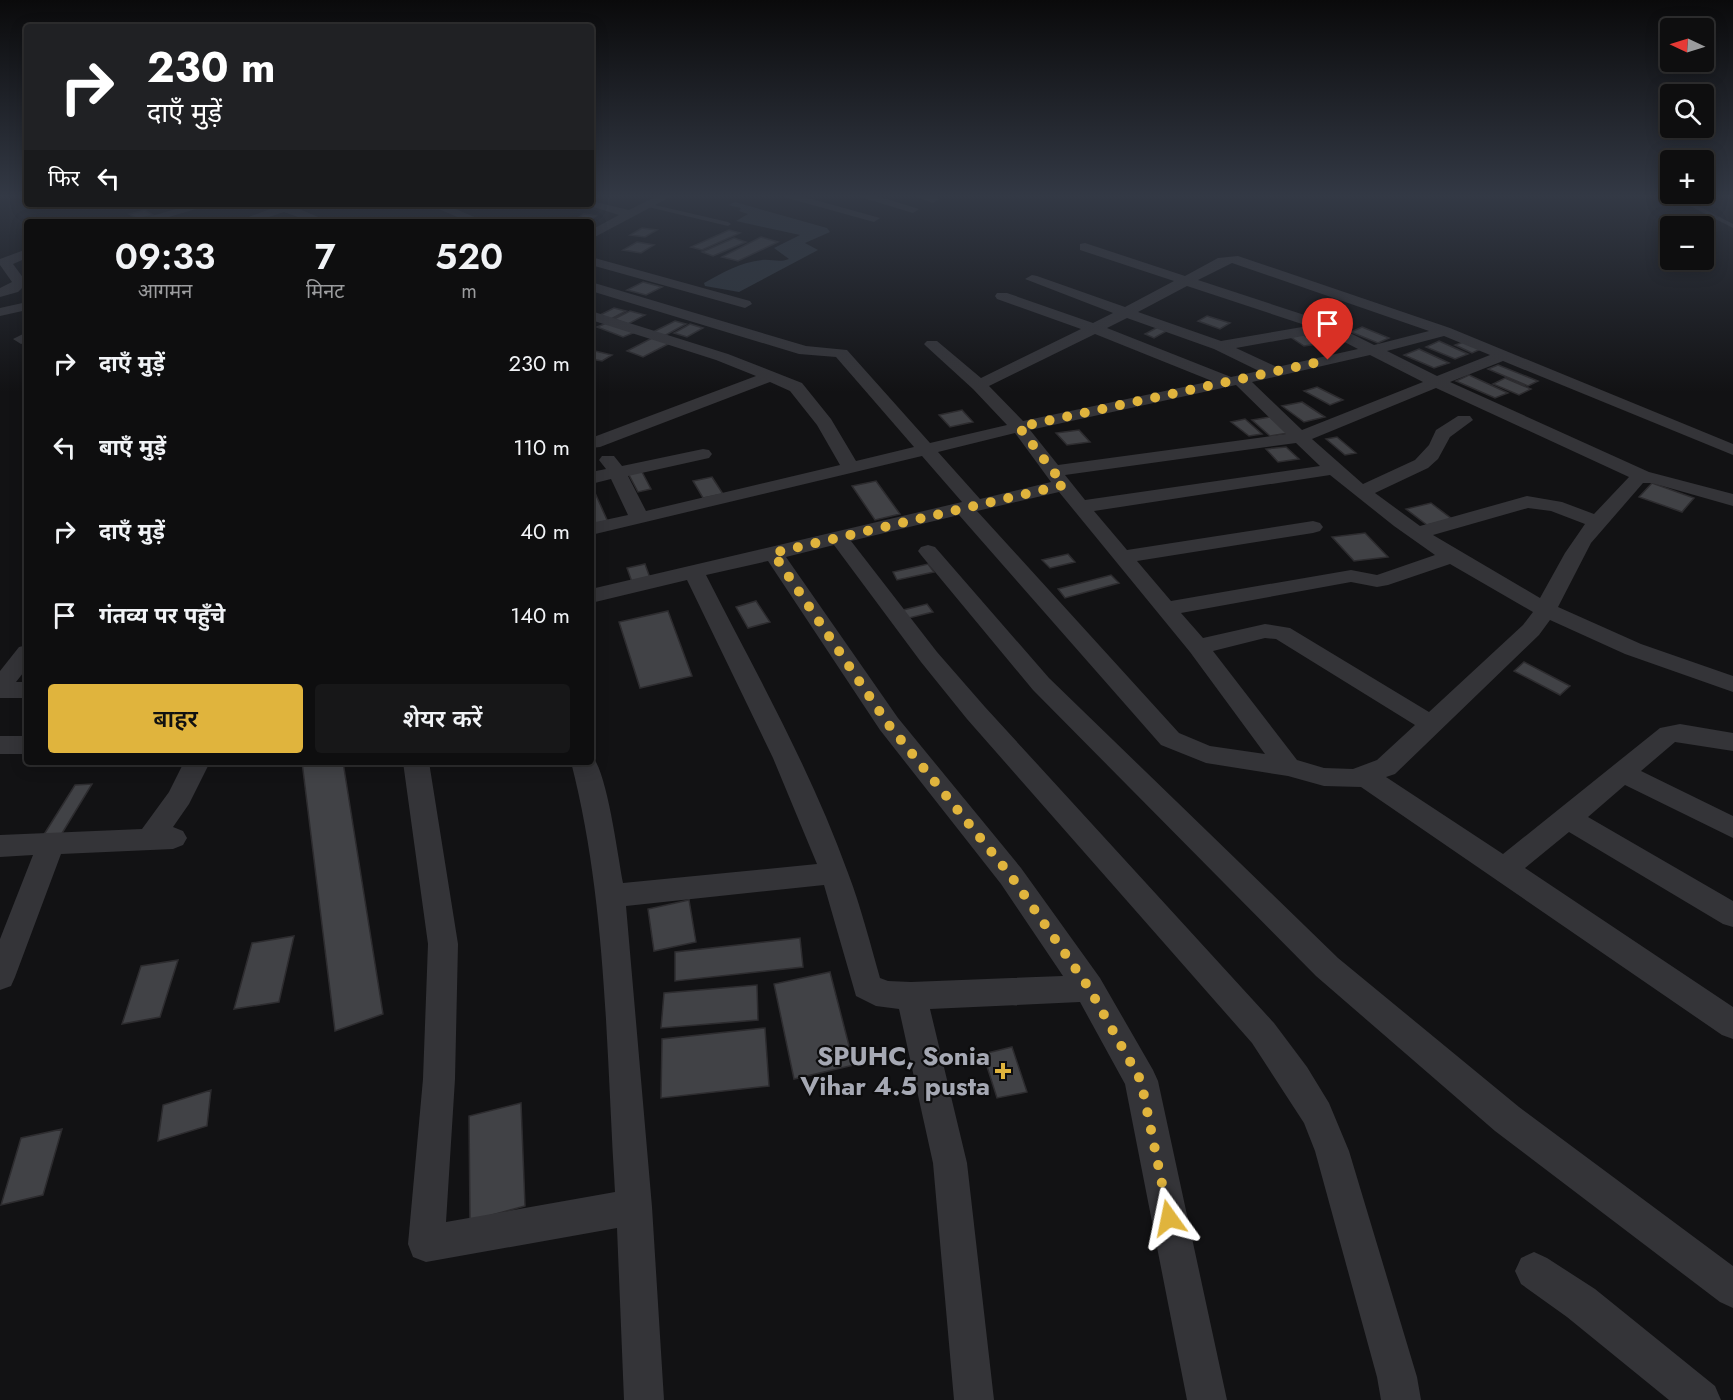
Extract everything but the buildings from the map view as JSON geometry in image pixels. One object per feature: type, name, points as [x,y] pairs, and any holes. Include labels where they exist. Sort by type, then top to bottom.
[{"type":"street","points":[[0,293],[14,289],[20,283],[7,261]]},
{"type":"street","points":[[1128,261],[1327,327],[1434,381],[1643,476],[1733,500]]},
{"type":"street","points":[[979,385],[1127,312],[1222,261]]},
{"type":"street","points":[[1246,261],[1445,331],[1733,450]]},
{"type":"street","points":[[594,262],[746,304]]},
{"type":"street","points":[[1032,279],[1220,346],[1272,371]]},
{"type":"street","points":[[594,287],[805,351],[841,353],[926,448],[969,506],[1170,739],[1206,754],[1288,767],[1342,780],[1366,777],[1386,767],[1524,637],[1546,612],[1552,594],[1576,551],[1597,522],[1638,477],[1643,476]]},
{"type":"street","points":[[1002,296],[1234,380],[1361,492],[1449,556],[1546,612],[1733,684]]},
{"type":"street","points":[[0,312],[24,307]]},
{"type":"street","points":[[594,316],[772,376],[796,387],[825,423],[850,467]]},
{"type":"street","points":[[1220,346],[1327,327]]},
{"type":"street","points":[[594,528],[926,448],[1375,350],[1445,331]]},
{"type":"street","points":[[932,344],[979,385],[1019,427],[1080,507],[1198,647],[1288,767]]},
{"type":"street","points":[[594,595],[969,506],[1060,478],[1300,437],[1434,381],[1504,355]]},
{"type":"street","points":[[594,442],[772,376]]},
{"type":"street","points":[[1361,492],[1426,461],[1436,452],[1442,434],[1464,420]]},
{"type":"street","points":[[594,443],[617,472],[640,519]]},
{"type":"street","points":[[594,477],[703,454]]},
{"type":"street","points":[[1080,507],[1334,469]]},
{"type":"street","points":[[1416,532],[1527,502],[1555,506],[1597,522]]},
{"type":"street","points":[[1121,557],[1313,527]]},
{"type":"street","points":[[838,537],[929,657],[976,713],[1263,1034],[1295,1078],[1317,1114],[1332,1151],[1398,1377],[1401,1400]]},
{"type":"street","points":[[928,551],[1041,684],[1170,809],[1327,967],[1507,1119],[1733,1289]]},
{"type":"street","points":[[773,553],[888,724],[1011,876],[1089,988],[1141,1081],[1207,1400]]},
{"type":"street","points":[[1165,609],[1351,576],[1377,581],[1388,579],[1449,556]]},
{"type":"street","points":[[693,572],[758,701],[834,873],[867,986],[878,994],[910,996],[1089,988]]},
{"type":"street","points":[[1198,647],[1265,631],[1282,633],[1431,724]]},
{"type":"street","points":[[0,689],[24,656]]},
{"type":"street","points":[[0,689],[24,690]]},
{"type":"street","points":[[1504,869],[1668,734],[1680,732],[1733,742]]},
{"type":"street","points":[[0,745],[24,745]]},
{"type":"street","points":[[0,846],[161,839],[196,765]]},
{"type":"street","points":[[416,765],[443,944],[439,1079],[426,1244],[634,1207]]},
{"type":"street","points":[[585,765],[595,804],[611,896],[634,1207],[644,1400]]},
{"type":"street","points":[[1621,772],[1733,828]]},
{"type":"street","points":[[1366,777],[1733,1025]]},
{"type":"street","points":[[1568,818],[1733,915]]},
{"type":"street","points":[[0,977],[51,845]]},
{"type":"street","points":[[611,896],[834,873]]},
{"type":"street","points":[[910,996],[938,1099],[950,1163],[974,1400]]},
{"type":"street","points":[[1534,1271],[1581,1304],[1701,1400]]},
{"type":"shaded area","points":[[797,261],[739,292],[705,286],[704,283],[711,279],[747,263]]},
{"type":"place","name":"SPUHC, Sonia Vihar 4.5 pusta","points":[[1003,1071]]},
{"type":"route","points":[[1169,1218],[1141,1081],[1089,988],[1011,876],[888,724],[773,553],[895,522],[1064,485],[1019,427],[1328,360]]}]
